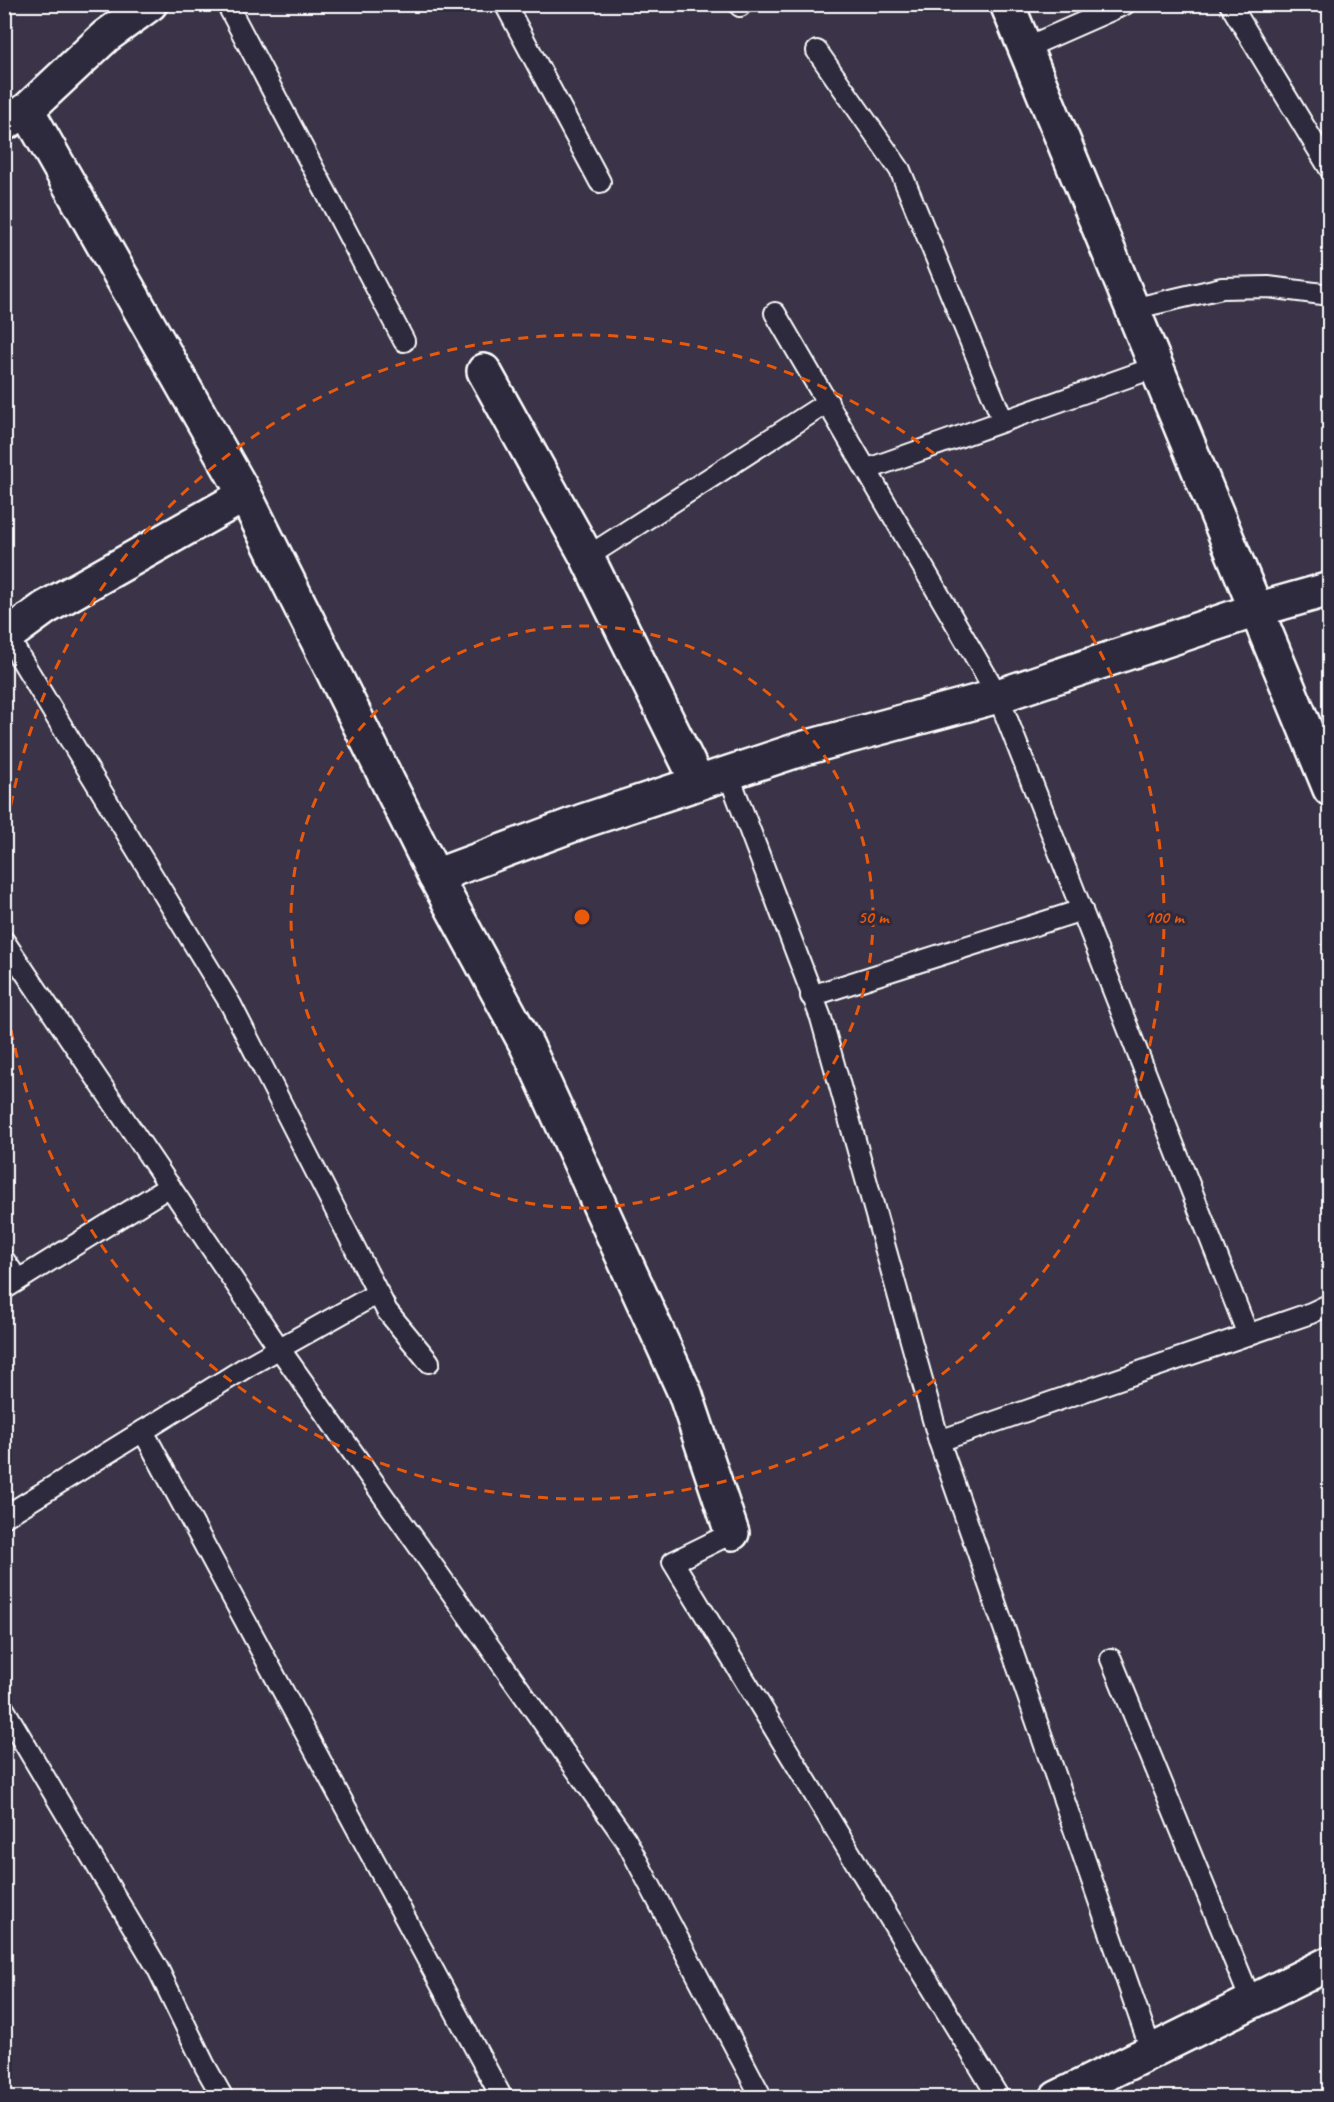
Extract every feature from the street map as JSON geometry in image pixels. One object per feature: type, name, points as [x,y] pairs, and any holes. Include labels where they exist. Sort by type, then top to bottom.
[{"type":"street","points":[[150,4],[106,36],[16,117],[244,495],[435,876],[527,1046],[680,1382],[732,1533]]},
{"type":"street","points":[[1007,4],[1329,789]]},
{"type":"street","points":[[484,371],[587,557],[698,783]]},
{"type":"street","points":[[6,637],[45,608],[244,495]]},
{"type":"street","points":[[435,876],[583,821],[801,749],[998,696],[1256,610],[1329,589]]},
{"type":"street","points":[[1057,2097],[1329,1963]]},
{"type":"lane","points":[[227,4],[404,341]]},
{"type":"lane","points":[[505,4],[600,182]]},
{"type":"lane","points":[[1025,48],[1125,4]]},
{"type":"lane","points":[[1230,4],[1329,169]]},
{"type":"lane","points":[[817,51],[900,170],[1003,421]]},
{"type":"lane","points":[[1132,309],[1222,288],[1268,287],[1329,295]]},
{"type":"lane","points":[[775,313],[868,469],[998,696],[1248,1335]]},
{"type":"lane","points":[[868,469],[1156,367]]},
{"type":"lane","points":[[587,557],[828,402]]},
{"type":"lane","points":[[6,637],[231,1005],[387,1311],[429,1362]]},
{"type":"lane","points":[[728,773],[820,1018],[939,1441],[1152,2050]]},
{"type":"lane","points":[[811,996],[1082,910]]},
{"type":"lane","points":[[4,941],[279,1348],[626,1840],[762,2097]]},
{"type":"lane","points":[[4,1260],[11,1284],[170,1186]]},
{"type":"lane","points":[[4,1517],[279,1348],[378,1293]]},
{"type":"lane","points":[[939,1441],[1311,1313],[1329,1304]]},
{"type":"lane","points":[[143,1431],[502,2097]]},
{"type":"lane","points":[[732,1533],[673,1562],[999,2097]]},
{"type":"lane","points":[[1112,1659],[1251,2001]]},
{"type":"lane","points":[[4,1709],[158,1969],[205,2066],[223,2097]]}]
